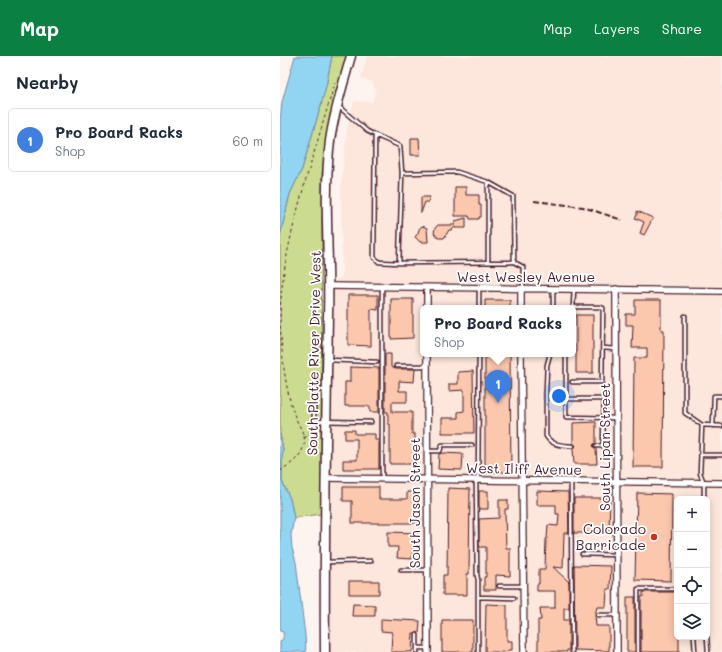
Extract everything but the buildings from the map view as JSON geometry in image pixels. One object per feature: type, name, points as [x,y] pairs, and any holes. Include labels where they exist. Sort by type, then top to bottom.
[{"type":"street","name":"South Platte River Drive West","points":[[325,652],[324,562],[329,286],[327,216],[328,163],[330,141],[337,105],[351,56]]},
{"type":"street","name":"West Wesley Avenue","points":[[329,286],[722,291]]},
{"type":"street","points":[[427,288],[427,305]]},
{"type":"street","points":[[521,305],[522,288]]},
{"type":"street","name":"South Lipan Street","points":[[616,289],[617,652]]},
{"type":"street","name":"South Jason Street","points":[[427,357],[428,650]]},
{"type":"street","points":[[521,357],[524,652]]},
{"type":"street","name":"West Iliff Avenue","points":[[325,478],[722,483]]},
{"type":"lane","points":[[337,105],[367,131],[375,136],[400,146],[402,173],[399,263]]},
{"type":"lane","points":[[375,136],[374,257],[379,262],[399,263],[514,262],[523,267],[522,288]]},
{"type":"lane","points":[[402,173],[458,172],[488,182],[513,196],[514,262]]},
{"type":"lane","points":[[488,182],[488,262]]},
{"type":"lane","points":[[382,287],[382,479]]},
{"type":"lane","points":[[479,288],[479,305]]},
{"type":"lane","points":[[553,289],[553,305]]},
{"type":"lane","points":[[573,305],[574,289]]},
{"type":"lane","points":[[572,382],[602,382],[603,308],[599,306],[576,307]]},
{"type":"lane","points":[[685,316],[685,413],[702,425],[722,426]]},
{"type":"lane","points":[[603,348],[616,348]]},
{"type":"lane","points":[[478,357],[476,575],[478,580],[478,652]]},
{"type":"lane","points":[[549,357],[547,365],[546,436],[554,443],[573,446]]},
{"type":"lane","points":[[566,357],[566,418],[617,418]]},
{"type":"lane","points":[[327,360],[377,362]]},
{"type":"lane","points":[[396,366],[427,366]]},
{"type":"lane","points":[[327,390],[314,390],[314,421],[371,422]]},
{"type":"lane","points":[[714,426],[714,396],[722,396]]},
{"type":"lane","points":[[566,399],[604,399],[603,443],[601,446],[596,446]]},
{"type":"lane","points":[[702,425],[700,473],[704,483],[704,496]]},
{"type":"lane","points":[[427,451],[440,451],[442,445],[472,445]]},
{"type":"lane","points":[[701,455],[722,455]]},
{"type":"lane","points":[[571,481],[572,652]]},
{"type":"lane","points":[[582,554],[617,555]]},
{"type":"lane","points":[[324,562],[371,561]]},
{"type":"lane","points":[[401,570],[428,570]]},
{"type":"lane","points":[[499,586],[523,586]]},
{"type":"lane","points":[[638,652],[638,589],[674,589]]},
{"type":"lane","points":[[478,598],[514,598]]},
{"type":"lane","points":[[598,615],[617,615]]},
{"type":"lane","points":[[417,635],[417,652]]},
{"type":"lane","points":[[694,640],[695,652]]},
{"type":"lane","points":[[707,640],[708,652]]},
{"type":"lane","points":[[417,648],[428,650]]},
{"type":"path","points":[[305,439],[294,415],[284,375],[280,320],[281,285],[295,218],[336,81]]},
{"type":"path","points":[[280,471],[295,461],[300,454],[305,439],[314,428],[314,421]]},
{"type":"shaded area","points":[[367,56],[722,56],[722,652],[321,652],[324,285],[342,277],[341,186],[347,130],[354,101],[372,102],[376,91],[372,82],[361,78]]},
{"type":"green space","points":[[332,56],[348,56],[329,120],[322,173],[321,514],[294,518],[290,499],[282,481],[283,449],[280,434],[280,236],[290,194],[302,169],[321,105]]},
{"type":"water","points":[[295,56],[332,56],[321,105],[302,169],[290,194],[280,236],[280,121],[282,102]]},
{"type":"water","points":[[280,434],[283,449],[282,481],[290,499],[294,518],[291,535],[292,548],[296,562],[306,652],[280,652],[280,642],[283,639],[283,632],[280,631]]},
{"type":"railway","points":[[534,201],[583,207],[622,220]]},
{"type":"place","name":"Pro Board Racks","points":[[498,403]]},
{"type":"place","name":"Colorado Barricade","points":[[654,537]]}]
